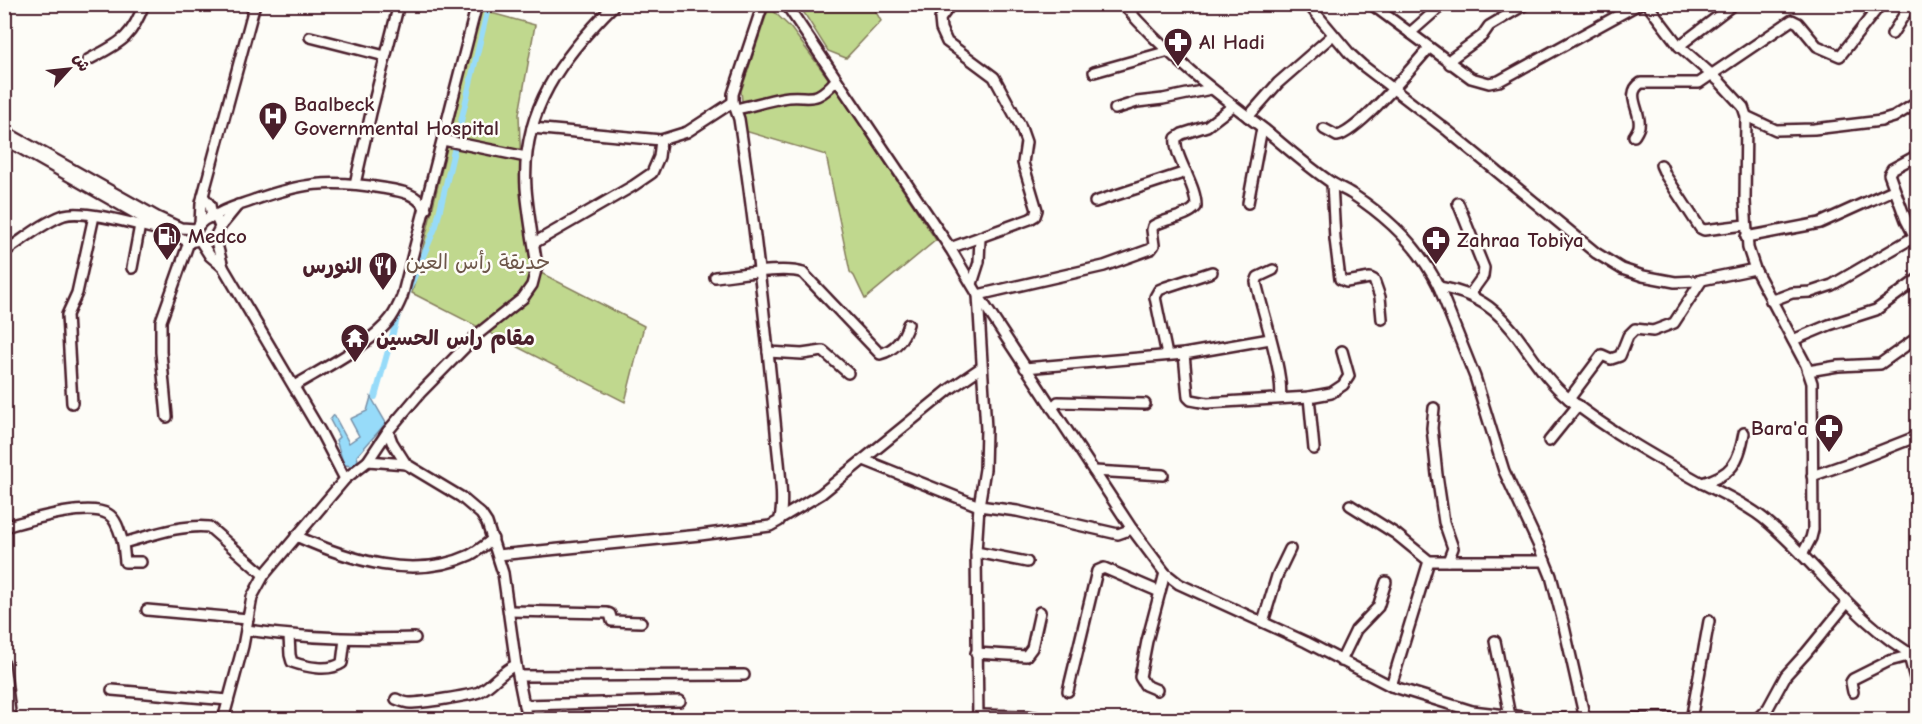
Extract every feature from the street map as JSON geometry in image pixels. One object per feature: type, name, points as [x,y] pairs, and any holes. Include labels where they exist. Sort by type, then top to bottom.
[{"type":"street","points":[[88,60],[118,44],[130,34],[144,4]]},
{"type":"street","points":[[355,184],[399,4]]},
{"type":"street","points":[[294,386],[382,328],[392,316],[402,297],[432,182],[446,140],[477,4]]},
{"type":"street","points":[[223,720],[252,597],[264,575],[345,479],[368,461],[406,408],[478,334],[523,298],[535,277],[537,266],[526,189],[526,157],[532,128],[547,87],[560,67],[596,23],[615,4]]},
{"type":"street","points":[[763,4],[735,86],[734,106],[749,184],[760,272],[779,471],[781,518]]},
{"type":"street","points":[[786,4],[950,248],[1025,368],[1132,529],[1165,573],[1179,584],[1263,622],[1391,686],[1471,715],[1541,719],[1681,720]]},
{"type":"street","points":[[950,248],[1030,219],[1035,216],[1037,210],[1023,163],[1025,138],[1014,112],[994,77],[951,46],[942,34],[940,19],[951,4]]},
{"type":"street","points":[[1123,4],[1169,51],[1211,89],[1332,183],[1359,199],[1394,226],[1417,250],[1430,268],[1475,377],[1504,471],[1545,561],[1563,622],[1580,719]]},
{"type":"street","points":[[1308,4],[1333,35],[1362,65],[1501,174],[1571,234],[1612,264],[1632,273],[1675,282],[1702,280],[1755,269]]},
{"type":"street","points":[[1371,4],[1450,64],[1471,78],[1489,83],[1499,81],[1639,4]]},
{"type":"street","points":[[1410,33],[1443,4]]},
{"type":"street","points":[[1450,64],[1452,58],[1482,36],[1489,26],[1526,4]]},
{"type":"street","points":[[1647,4],[1679,46],[1738,100],[1746,116],[1746,237],[1755,269],[1793,340],[1812,383],[1813,530],[1802,555]]},
{"type":"street","points":[[1679,46],[1734,4]]},
{"type":"street","points":[[1634,136],[1639,123],[1633,99],[1637,86],[1644,82],[1690,85],[1700,83],[1792,20],[1798,23],[1818,46],[1840,56],[1881,4]]},
{"type":"street","points":[[1892,34],[1911,4]]},
{"type":"street","points":[[167,417],[161,352],[161,321],[196,241],[254,5]]},
{"type":"street","points":[[1248,117],[1278,83],[1333,35]]},
{"type":"street","points":[[310,37],[386,56]]},
{"type":"street","points":[[1324,129],[1336,136],[1345,134],[1393,88],[1429,48]]},
{"type":"street","points":[[1094,72],[1169,51]]},
{"type":"street","points":[[532,128],[661,140],[687,132],[734,106],[787,98],[811,98],[826,91],[836,80]]},
{"type":"street","points":[[1115,109],[1137,102],[1211,89]]},
{"type":"street","points":[[1746,116],[1776,130],[1814,129],[1881,122],[1894,117],[1917,102]]},
{"type":"street","points":[[978,295],[1104,267],[1149,251],[1154,245],[1153,226],[1195,208],[1195,196],[1176,145],[1176,138],[1207,126],[1233,106]]},
{"type":"street","points":[[1248,202],[1263,128]]},
{"type":"street","points":[[4,131],[86,182]]},
{"type":"street","points":[[4,139],[196,241],[208,243],[215,237],[238,205]]},
{"type":"street","points":[[446,140],[526,157]]},
{"type":"street","points":[[534,243],[652,173],[659,157],[661,140]]},
{"type":"street","points":[[1771,301],[1792,293],[1832,285],[1916,240],[1893,190],[1890,171],[1917,155]]},
{"type":"street","points":[[1661,165],[1701,228],[1708,230],[1745,225]]},
{"type":"street","points":[[1095,202],[1186,172]]},
{"type":"street","points":[[163,224],[181,228],[198,226],[238,205],[296,186],[326,182],[355,184],[408,193],[418,199],[426,209]]},
{"type":"street","points":[[408,193],[421,190],[432,182]]},
{"type":"street","points":[[1332,183],[1340,279],[1346,282],[1370,278],[1374,280],[1380,297],[1382,319]]},
{"type":"street","points":[[1746,237],[1820,223],[1893,190]]},
{"type":"street","points":[[206,199],[217,207],[228,209]]},
{"type":"street","points":[[206,199],[212,217],[219,221],[220,227]]},
{"type":"street","points":[[1458,203],[1484,268],[1483,276],[1470,294]]},
{"type":"street","points":[[4,252],[41,227],[74,213],[158,230],[163,224]]},
{"type":"street","points":[[72,403],[67,315],[77,293],[94,216]]},
{"type":"street","points":[[132,268],[140,225]]},
{"type":"street","points":[[215,237],[223,267],[294,386],[345,479]]},
{"type":"street","points":[[972,284],[979,262],[980,237]]},
{"type":"street","points":[[196,241],[223,267]]},
{"type":"street","points":[[1273,270],[1258,277],[1256,282],[1281,386],[1280,398]]},
{"type":"street","points":[[715,277],[760,272],[803,273],[880,354],[898,344],[908,324]]},
{"type":"street","points":[[1167,355],[1156,294],[1166,287],[1212,272]]},
{"type":"street","points":[[1793,340],[1829,325],[1876,310],[1917,279]]},
{"type":"street","points":[[1569,399],[1602,355],[1611,359],[1620,356],[1628,336],[1635,329],[1653,331],[1674,323],[1702,280]]},
{"type":"street","points":[[1439,287],[1470,294],[1497,311],[1512,327],[1547,379],[1569,399],[1616,432],[1761,517],[1802,555],[1847,603],[1911,656],[1917,690]]},
{"type":"street","points":[[978,295],[986,429],[985,469],[979,506],[976,552],[977,717],[1027,716],[1049,720]]},
{"type":"street","points":[[980,331],[996,323]]},
{"type":"street","points":[[1808,371],[1838,366],[1880,364],[1917,337]]},
{"type":"street","points":[[1025,368],[1184,354],[1270,339]]},
{"type":"street","points":[[768,352],[802,354],[823,351],[848,373]]},
{"type":"street","points":[[1184,354],[1187,395],[1191,400],[1208,403],[1309,397],[1331,393],[1346,382],[1349,376],[1342,351]]},
{"type":"street","points":[[498,555],[770,526],[821,494],[950,389],[982,367]]},
{"type":"street","points":[[1309,397],[1314,449]]},
{"type":"street","points":[[1052,408],[1058,402],[1146,404]]},
{"type":"street","points":[[1549,441],[1578,405]]},
{"type":"street","points":[[1434,408],[1432,428],[1439,487],[1444,522],[1453,548],[1449,561]]},
{"type":"street","points":[[388,431],[406,464]]},
{"type":"street","points":[[1702,483],[1716,478],[1737,462],[1744,433]]},
{"type":"street","points":[[1812,476],[1917,440]]},
{"type":"street","points":[[864,460],[979,506],[1017,511],[1118,534],[1132,529]]},
{"type":"street","points":[[368,461],[406,464],[461,497],[474,507],[487,523],[498,555],[527,720]]},
{"type":"street","points":[[1094,471],[1163,475]]},
{"type":"street","points":[[1350,505],[1396,534],[1429,561],[1545,561]]},
{"type":"street","points":[[4,527],[73,511],[95,510],[112,517],[123,543],[124,562],[141,562]]},
{"type":"street","points":[[123,543],[181,528],[209,527],[264,575]]},
{"type":"street","points":[[296,536],[332,552],[372,563],[404,566],[451,562],[472,554],[493,539]]},
{"type":"street","points":[[1263,622],[1277,576],[1290,549]]},
{"type":"street","points":[[976,552],[1027,562]]},
{"type":"street","points":[[1391,686],[1429,561]]},
{"type":"street","points":[[1068,691],[1096,571],[1104,568],[1160,592]]},
{"type":"street","points":[[1157,690],[1145,685],[1140,677],[1147,640],[1165,573]]},
{"type":"street","points":[[1341,660],[1356,630],[1378,607],[1386,582]]},
{"type":"street","points":[[1756,720],[1768,708],[1786,675],[1847,603]]},
{"type":"street","points":[[147,610],[248,619]]},
{"type":"street","points":[[509,611],[607,613],[614,621],[641,622]]},
{"type":"street","points":[[976,653],[1026,656],[1032,648],[1040,612]]},
{"type":"street","points":[[1691,720],[1709,621]]},
{"type":"street","points":[[246,630],[289,636],[345,639],[415,638]]},
{"type":"street","points":[[289,636],[292,663],[320,667],[335,667],[342,663],[345,639]]},
{"type":"street","points":[[1495,640],[1510,716]]},
{"type":"street","points":[[1853,692],[1851,682],[1853,679],[1889,661],[1911,656]]},
{"type":"street","points":[[4,664],[11,720]]},
{"type":"street","points":[[396,699],[407,703],[420,702],[478,692],[510,667],[516,665]]},
{"type":"street","points":[[519,676],[744,675]]},
{"type":"street","points":[[112,690],[228,700]]},
{"type":"street","points":[[524,705],[680,701]]},
{"type":"green space","points":[[799,5],[872,5],[881,21],[846,58],[828,51]]},
{"type":"green space","points":[[769,7],[790,27],[842,97],[936,240],[865,299],[850,272],[826,155],[745,131],[741,91]]},
{"type":"green space","name":"حديقة رأس العين","points":[[480,10],[535,25],[519,114],[522,197],[537,271],[644,326],[625,402],[412,293]]},
{"type":"water","points":[[371,397],[386,423],[357,456],[358,460],[353,466],[344,465],[336,440],[339,437],[330,420],[334,415],[349,443],[359,436],[350,419],[367,411]]},
{"type":"waterway","points":[[407,294],[436,226],[489,4]]},
{"type":"waterway","points":[[375,397],[400,308]]},
{"type":"place","name":"Al Hadi","points":[[1178,68]]},
{"type":"place","name":"Baalbeck Governmental Hospital","points":[[273,142]]},
{"type":"place","name":"Medco","points":[[167,262]]},
{"type":"place","name":"Zahraa Tobiya","points":[[1436,266]]},
{"type":"place","name":"النورس","points":[[383,292]]},
{"type":"place","name":"مقام راس الحسين","points":[[355,364]]},
{"type":"place","name":"Bara'a","points":[[1829,454]]}]
